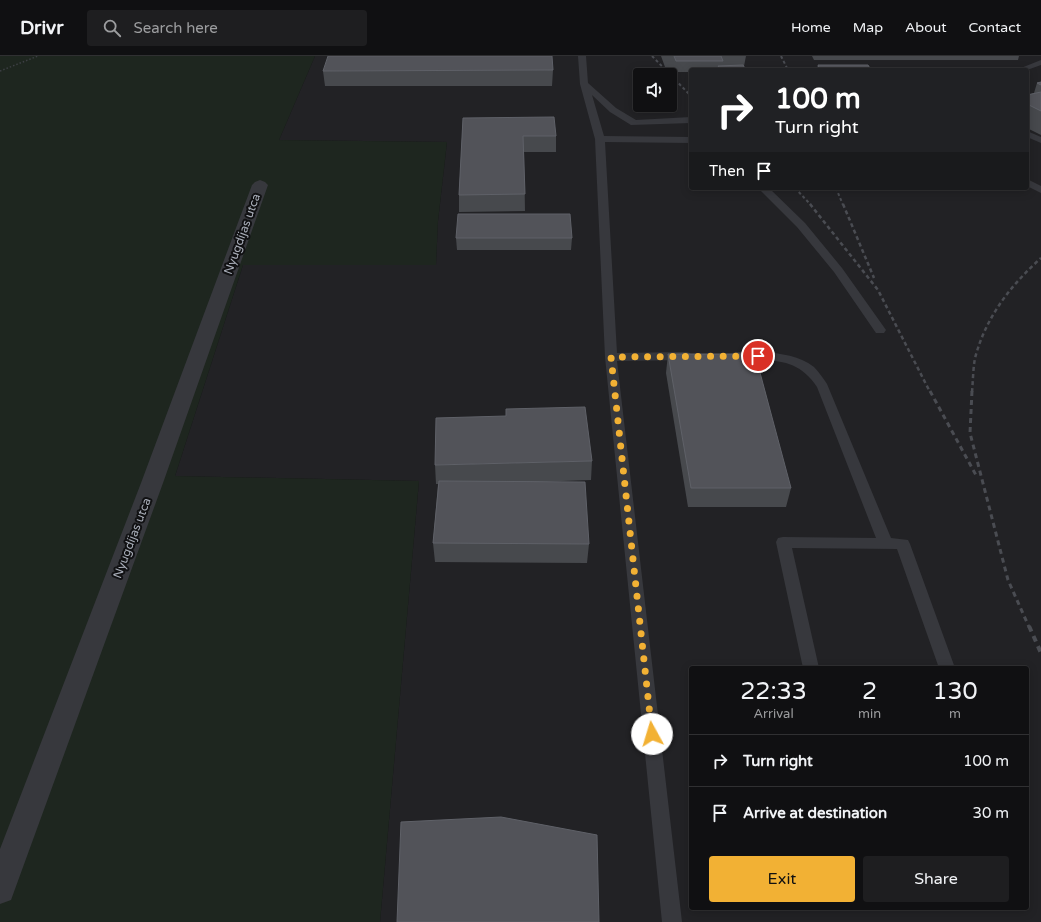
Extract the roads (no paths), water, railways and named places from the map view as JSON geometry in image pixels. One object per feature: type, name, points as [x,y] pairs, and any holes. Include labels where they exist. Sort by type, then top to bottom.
[{"type":"street","name":"Nyugdíjas utca","points":[[0,890],[152,483],[260,185]]},
{"type":"lane","points":[[582,56],[584,84],[600,138],[611,357],[672,922]]},
{"type":"lane","points":[[1024,68],[1038,60]]},
{"type":"lane","points":[[584,84],[613,110],[634,123],[689,120]]},
{"type":"lane","points":[[1029,135],[1041,140]]},
{"type":"lane","points":[[600,138],[689,140]]},
{"type":"lane","points":[[1029,183],[1041,190]]},
{"type":"lane","points":[[765,190],[801,225],[838,270],[880,330]]},
{"type":"lane","points":[[611,357],[696,356]]},
{"type":"lane","points":[[727,356],[758,356],[782,360],[807,368],[816,377],[822,387],[886,544]]},
{"type":"lane","points":[[811,666],[783,542],[903,544],[946,666]]},
{"type":"railway","points":[[652,56],[689,94]]},
{"type":"railway","points":[[781,56],[787,68]]},
{"type":"railway","points":[[797,190],[811,205]]},
{"type":"railway","points":[[837,190],[843,205]]},
{"type":"railway","points":[[810,204],[878,290],[930,392]]},
{"type":"railway","points":[[843,204],[874,278]]},
{"type":"railway","points":[[972,392],[975,358],[986,329],[1000,303],[1009,291],[1041,258]]},
{"type":"railway","points":[[930,391],[977,477]]},
{"type":"railway","points":[[972,391],[970,433],[1008,580],[1029,627]]},
{"type":"railway","points":[[1029,626],[1041,653]]}]
